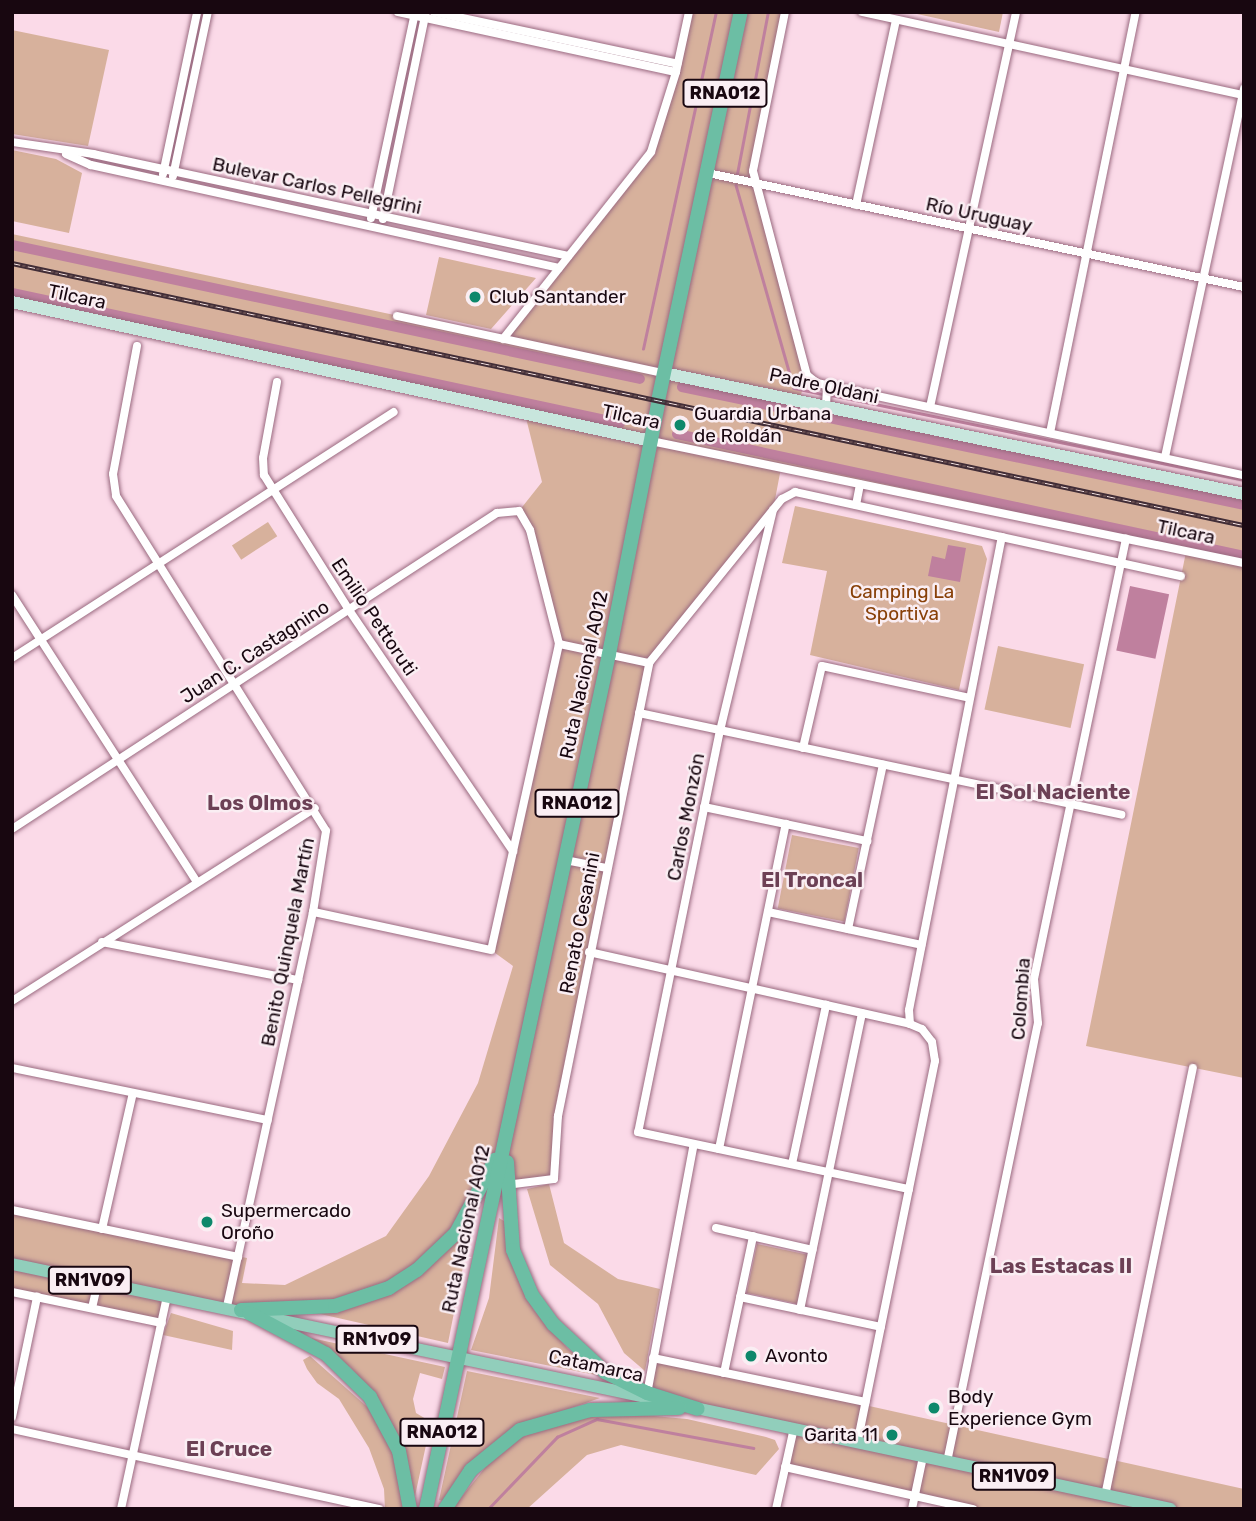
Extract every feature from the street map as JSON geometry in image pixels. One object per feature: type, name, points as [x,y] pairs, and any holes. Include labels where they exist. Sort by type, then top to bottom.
[{"type":"highway","name":"Ruta Nacional A012","points":[[506,1136],[609,654],[664,373],[741,12]]},
{"type":"highway","points":[[506,1136],[495,1187],[513,1250],[532,1295],[577,1350],[605,1372],[647,1395],[698,1409]]},
{"type":"highway","points":[[234,1308],[335,1306],[389,1287],[441,1250],[495,1187],[506,1136]]},
{"type":"highway","name":"Ruta Nacional A012","points":[[426,1509],[495,1187]]},
{"type":"highway","points":[[234,1308],[326,1354],[370,1397],[399,1451],[410,1509]]},
{"type":"highway","points":[[445,1509],[471,1470],[493,1450],[541,1422],[590,1410],[698,1409]]},
{"type":"main road","name":"Tilcara","points":[[12,302],[651,441]]},
{"type":"main road","name":"Padre Oldani","points":[[664,373],[1244,494]]},
{"type":"main road","name":"Catamarca","points":[[12,1264],[647,1395]]},
{"type":"main road","name":"RN1V09","points":[[698,1409],[1170,1509]]},
{"type":"street","points":[[161,180],[197,12]]},
{"type":"street","points":[[171,182],[208,12]]},
{"type":"street","points":[[398,12],[426,15],[677,68]]},
{"type":"street","points":[[434,12],[677,68]]},
{"type":"street","points":[[503,338],[651,152],[677,68],[689,12]]},
{"type":"street","points":[[785,12],[753,171],[807,375],[827,386],[1244,475]]},
{"type":"street","points":[[862,12],[1123,69],[1243,92],[1165,457]]},
{"type":"street","points":[[930,407],[971,229],[1016,12]]},
{"type":"street","points":[[1051,433],[1136,12]]},
{"type":"street","points":[[369,226],[415,14]]},
{"type":"street","points":[[380,228],[426,15]]},
{"type":"street","points":[[856,205],[896,20]]},
{"type":"street","name":"Bulevar Carlos Pellegrini","points":[[12,142],[93,154],[568,256]]},
{"type":"street","name":"Bulevar Carlos Pellegrini","points":[[60,151],[91,165],[559,268]]},
{"type":"street","points":[[91,165],[93,154]]},
{"type":"street","name":"Río Uruguay","points":[[708,173],[1244,288]]},
{"type":"street","name":"Padre Oldani","points":[[397,316],[664,373]]},
{"type":"street","name":"Benito Quinquela Martín","points":[[137,346],[113,482],[120,503],[315,808],[326,840],[313,912],[238,1256],[234,1308]]},
{"type":"street","name":"Emilio Pettoruti","points":[[277,382],[263,458],[272,490],[349,610],[513,851]]},
{"type":"street","points":[[826,406],[827,386]]},
{"type":"street","points":[[12,658],[393,412]]},
{"type":"street","name":"Tilcara","points":[[651,441],[1244,563]]},
{"type":"street","points":[[856,505],[860,484]]},
{"type":"street","points":[[773,510],[795,492],[1181,576]]},
{"type":"street","name":"Renato Cesanini","points":[[495,1187],[554,1179],[558,1116],[649,663],[773,510]]},
{"type":"street","name":"Carlos Monzón","points":[[694,1144],[638,1132],[720,730],[773,510]]},
{"type":"street","name":"Juan C. Castagnino","points":[[12,829],[497,513],[519,512],[530,530],[559,644]]},
{"type":"street","points":[[910,1024],[909,1010],[1002,537]]},
{"type":"street","name":"Colombia","points":[[947,1462],[1038,1023],[1034,979],[1126,539]]},
{"type":"street","points":[[12,595],[196,881]]},
{"type":"street","points":[[313,912],[491,950],[559,644],[649,663]]},
{"type":"street","points":[[803,748],[822,666],[970,698]]},
{"type":"street","points":[[639,713],[1121,815]]},
{"type":"street","points":[[848,929],[883,765]]},
{"type":"street","points":[[704,807],[867,841]]},
{"type":"street","points":[[12,1001],[196,881],[315,808]]},
{"type":"street","points":[[719,1149],[786,824]]},
{"type":"street","points":[[565,860],[607,868]]},
{"type":"street","points":[[768,912],[922,945]]},
{"type":"street","points":[[102,942],[298,980]]},
{"type":"street","points":[[589,952],[910,1024],[926,1033],[934,1061],[858,1443]]},
{"type":"street","points":[[792,1164],[826,1005]]},
{"type":"street","points":[[800,1310],[862,1013]]},
{"type":"street","points":[[12,1068],[268,1121]]},
{"type":"street","points":[[1105,1496],[1193,1068]]},
{"type":"street","points":[[102,1229],[133,1093]]},
{"type":"street","points":[[647,1395],[694,1144],[909,1188]]},
{"type":"street","points":[[12,1210],[238,1256]]},
{"type":"street","points":[[716,1228],[813,1250]]},
{"type":"street","points":[[724,1373],[753,1237]]},
{"type":"street","points":[[92,1308],[98,1282]]},
{"type":"street","points":[[12,1292],[162,1323]]},
{"type":"street","points":[[12,1417],[37,1297]]},
{"type":"street","points":[[121,1509],[167,1297]]},
{"type":"street","points":[[740,1297],[881,1327]]},
{"type":"street","points":[[653,1358],[866,1402]]},
{"type":"street","points":[[776,1509],[794,1428]]},
{"type":"street","points":[[12,1429],[379,1508]]},
{"type":"street","points":[[912,1509],[923,1457]]},
{"type":"street","points":[[785,1468],[973,1509]]},
{"type":"green space","points":[[689,12],[785,12],[753,171],[807,375],[799,401],[1244,494],[1244,1078],[1086,1046],[1186,552],[781,468],[773,510],[649,663],[558,1116],[554,1179],[482,1189],[441,1250],[365,1298],[241,1310],[168,1297],[162,1323],[12,1292],[12,1210],[247,1258],[242,1283],[285,1285],[386,1236],[429,1176],[478,1083],[513,966],[491,950],[559,644],[530,530],[519,511],[542,482],[525,414],[12,302],[12,234],[503,338],[651,152]]},
{"type":"green space","points":[[908,12],[1003,12],[999,32]]},
{"type":"green space","points":[[12,30],[109,50],[88,146],[12,134]]},
{"type":"green space","points":[[12,150],[56,159],[82,173],[69,233],[12,221]]},
{"type":"green space","name":"Club Santander","points":[[439,257],[536,278],[491,329],[426,315]]},
{"type":"green space","name":"Camping La Sportiva","points":[[795,506],[982,546],[987,559],[959,690],[810,655],[827,571],[782,563]]},
{"type":"green space","points":[[268,522],[277,536],[241,560],[232,545]]},
{"type":"green space","points":[[998,646],[1084,664],[1071,728],[984,710]]},
{"type":"green space","points":[[792,835],[859,848],[844,922],[778,909]]},
{"type":"green space","points":[[549,1184],[564,1243],[618,1279],[660,1289],[645,1371],[624,1353],[598,1304],[550,1265],[527,1189]]},
{"type":"green space","points":[[473,1216],[448,1343],[316,1313],[383,1296]]},
{"type":"green space","points":[[499,1218],[504,1221],[520,1285],[534,1310],[568,1349],[606,1377],[471,1350],[489,1298]]},
{"type":"green space","points":[[757,1244],[808,1255],[797,1304],[747,1293]]},
{"type":"green space","points":[[171,1313],[233,1331],[232,1350],[163,1335]]},
{"type":"green space","points":[[311,1338],[445,1367],[442,1379],[420,1373],[413,1399],[416,1413],[431,1422],[415,1496],[403,1449],[376,1395],[350,1367]]},
{"type":"green space","points":[[310,1356],[373,1412],[396,1455],[405,1509],[385,1509],[384,1489],[369,1448],[339,1399],[317,1383],[307,1369],[303,1360]]},
{"type":"green space","points":[[653,1358],[1244,1489],[1244,1509],[973,1509],[785,1467],[794,1429],[647,1393]]},
{"type":"green space","points":[[467,1371],[600,1398],[525,1424],[444,1501],[439,1500]]},
{"type":"green space","points":[[632,1414],[687,1419],[766,1437],[775,1440],[779,1449],[756,1475],[621,1445],[587,1455],[527,1509],[452,1509],[496,1454],[520,1438],[570,1418]]},
{"type":"shaded area","points":[[948,545],[966,548],[960,582],[928,576],[932,556],[945,559]]},
{"type":"shaded area","points":[[1130,586],[1169,594],[1155,659],[1116,651]]},
{"type":"waterway","points":[[643,349],[716,12]]},
{"type":"waterway","points":[[737,174],[768,12]]},
{"type":"waterway","points":[[736,185],[794,388],[822,394]]},
{"type":"waterway","points":[[12,245],[640,379]]},
{"type":"waterway","points":[[12,293],[620,423]]},
{"type":"waterway","points":[[682,387],[1244,505]]},
{"type":"waterway","points":[[831,395],[1244,480]]},
{"type":"waterway","points":[[677,434],[1244,556]]},
{"type":"waterway","points":[[488,1509],[557,1437],[597,1419],[753,1448]]},
{"type":"railway","points":[[12,263],[1244,525]]},
{"type":"place","name":"Club Santander","points":[[475,297]]},
{"type":"place","name":"Guardia Urbana de Roldán","points":[[680,425]]},
{"type":"place","name":"Supermercado Oroño","points":[[207,1222]]},
{"type":"place","name":"Avonto","points":[[751,1356]]},
{"type":"place","name":"Body Experience Gym","points":[[934,1408]]},
{"type":"place","name":"Garita 11","points":[[892,1435]]},
{"type":"district","name":"El Sol Naciente","points":[[1053,792]]},
{"type":"district","name":"Los Olmos","points":[[260,803]]},
{"type":"district","name":"El Troncal","points":[[812,880]]},
{"type":"district","name":"Las Estacas II","points":[[1061,1266]]},
{"type":"district","name":"El Cruce","points":[[229,1449]]}]
